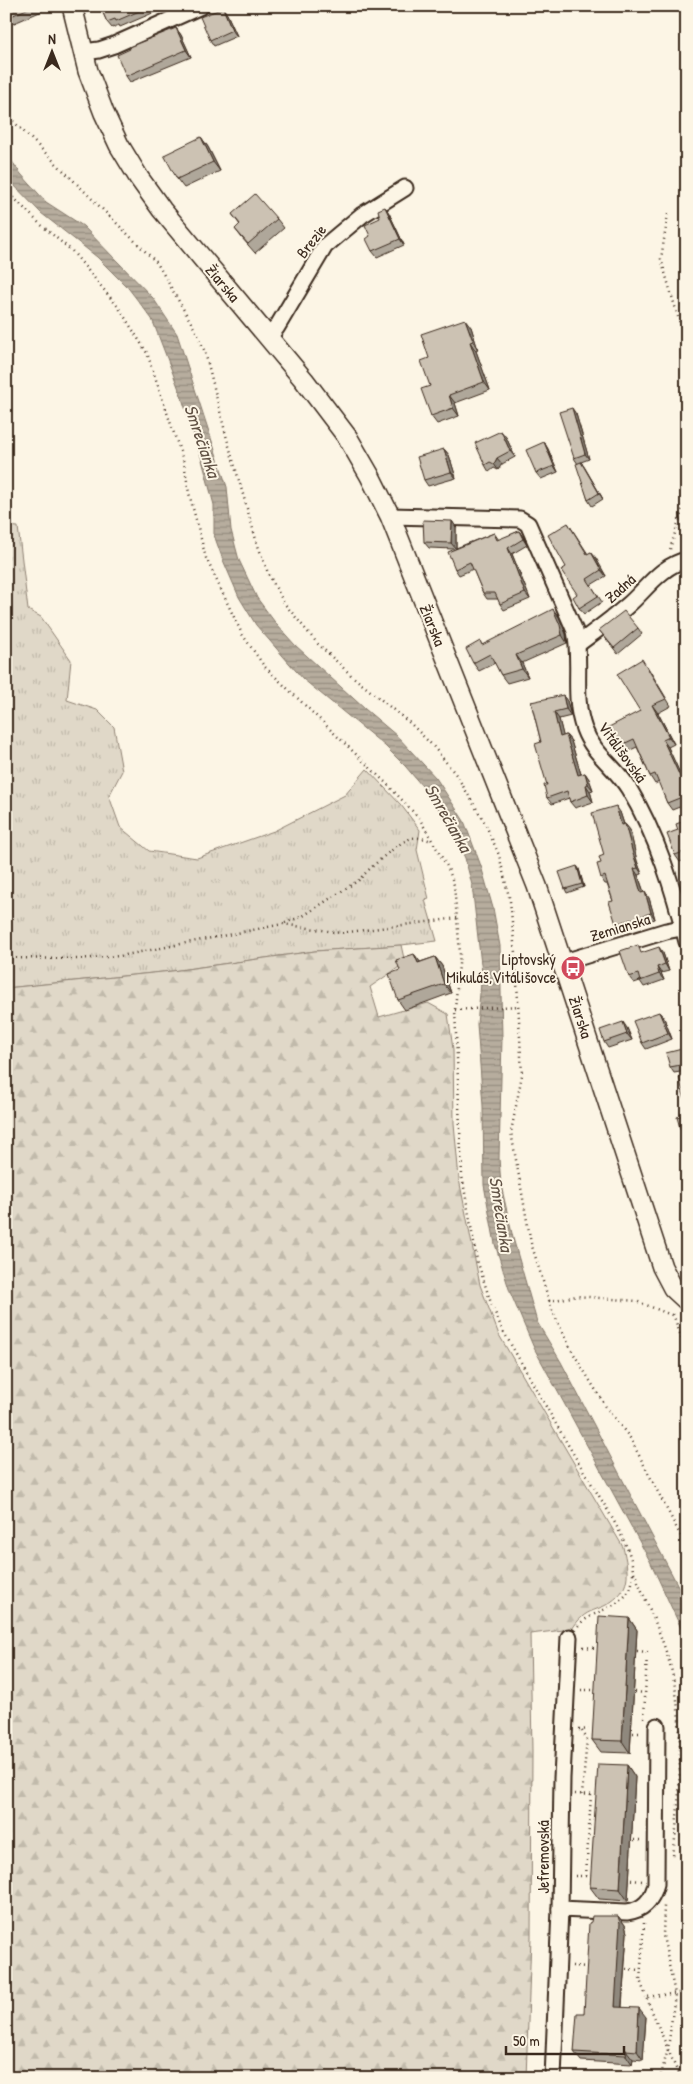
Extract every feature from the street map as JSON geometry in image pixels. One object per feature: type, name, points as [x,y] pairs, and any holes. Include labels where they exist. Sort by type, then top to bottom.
[{"type":"street","name":"Žiarska","points":[[72,6],[88,71],[104,113],[119,145],[139,178],[162,210],[268,337],[348,438],[390,516],[521,843],[564,962],[662,1267],[679,1305]]},
{"type":"street","points":[[84,52],[114,45],[201,6]]},
{"type":"street","name":"Brezie","points":[[268,337],[277,328],[325,246],[362,216],[405,188]]},
{"type":"street","name":"Vitálišovská","points":[[390,516],[520,519],[528,524],[575,630],[578,644],[576,688],[584,728],[590,742],[628,786],[639,806],[664,867],[686,933]]},
{"type":"street","name":"Zadná","points":[[578,644],[628,605],[666,569],[673,564],[687,560]]},
{"type":"street","name":"Zemianska","points":[[564,962],[666,932],[686,933]]},
{"type":"street","name":"Jefremovská","points":[[553,2078],[560,1909],[560,1810],[574,1642]]},
{"type":"street","points":[[560,1909],[636,1911],[645,1905],[654,1891],[656,1884],[657,1726]]},
{"type":"path","points":[[6,114],[157,263],[162,271],[205,352],[257,543],[268,573],[284,603],[324,650],[352,676],[411,724],[433,746],[457,776],[485,823],[498,855],[510,902],[522,1075],[511,1132],[531,1243],[549,1301],[572,1351],[606,1407],[630,1438],[687,1548]]},
{"type":"path","points":[[6,190],[40,224],[72,251],[120,308],[147,353],[184,463],[189,494],[206,558],[242,634],[264,666],[386,783],[419,818],[448,868],[454,884],[460,953],[455,1010],[462,1176],[477,1260],[502,1329],[626,1547],[632,1566],[632,1582],[630,1589],[625,1595],[611,1606],[582,1622],[574,1642],[596,1648]]},
{"type":"path","points":[[668,214],[661,259],[682,327],[687,353]]},
{"type":"path","points":[[669,550],[687,495]]},
{"type":"path","points":[[6,958],[76,959],[120,956],[283,924],[321,906],[358,880],[365,872],[410,838],[422,838],[433,842]]},
{"type":"path","points":[[283,924],[341,933],[458,918]]},
{"type":"path","points":[[455,1010],[518,1006]]},
{"type":"path","points":[[549,1301],[577,1296],[636,1301],[674,1316]]},
{"type":"path","points":[[679,1305],[674,1316],[687,1353]]},
{"type":"path","points":[[633,1733],[644,1733],[647,1652],[638,1651]]},
{"type":"path","points":[[577,1690],[602,1690]]},
{"type":"path","points":[[635,1692],[645,1693]]},
{"type":"path","points":[[581,1730],[587,1739],[582,1795]]},
{"type":"path","points":[[586,1876],[592,1795]]},
{"type":"path","points":[[588,1837],[595,1837]]},
{"type":"path","points":[[631,1880],[646,1882]]},
{"type":"path","points":[[645,1905],[640,1980],[680,2078]]},
{"type":"path","points":[[626,1970],[641,1970]]},
{"type":"path","points":[[646,1997],[687,1992]]},
{"type":"path","points":[[661,2075],[668,2049]]},
{"type":"green space","points":[[6,526],[18,527],[28,610],[41,617],[71,660],[67,700],[97,710],[114,727],[122,771],[109,796],[120,827],[149,851],[197,858],[274,831],[345,795],[367,769],[401,805],[420,830],[417,850],[429,899],[425,900],[437,941],[315,951],[172,971],[6,988]]},
{"type":"green space","points":[[401,945],[405,963],[370,987],[379,1017],[428,1003],[448,1014],[453,1049],[454,1123],[459,1179],[480,1285],[499,1335],[623,1547],[627,1565],[624,1587],[606,1605],[584,1615],[572,1629],[530,1634],[532,1751],[531,1937],[526,2078],[6,2078],[6,988],[172,971],[315,951]]},
{"type":"water","name":"Smrečianka","points":[[6,153],[21,174],[46,202],[83,226],[153,298],[177,334],[227,487],[231,530],[239,560],[257,598],[295,645],[397,736],[436,778],[464,821],[481,866],[493,908],[500,946],[502,1038],[499,1158],[501,1185],[513,1238],[537,1322],[561,1362],[687,1603],[687,1641],[650,1561],[534,1348],[510,1292],[495,1244],[484,1185],[483,1106],[477,1024],[482,973],[472,885],[465,858],[451,829],[432,798],[406,767],[385,746],[303,679],[256,625],[239,597],[214,535],[214,505],[202,460],[180,392],[152,319],[129,289],[97,257],[41,213],[9,180],[6,176]]},
{"type":"building","points":[[6,6],[33,6],[7,18]]},
{"type":"building","points":[[100,6],[151,6],[116,21],[115,19],[107,22]]},
{"type":"building","points":[[223,8],[232,30],[210,40],[200,17]]},
{"type":"building","points":[[176,28],[186,50],[126,76],[117,55],[130,49],[129,47]]},
{"type":"building","points":[[201,137],[213,162],[177,179],[164,155]]},
{"type":"building","points":[[255,194],[277,219],[248,244],[235,229],[240,224],[232,214]]},
{"type":"building","points":[[385,207],[400,239],[372,251],[366,239],[370,236],[365,225],[380,218],[378,210]]},
{"type":"building","points":[[465,319],[473,341],[470,342],[484,382],[449,395],[453,408],[431,416],[421,389],[430,386],[421,361],[429,358],[421,334]]},
{"type":"building","points":[[572,408],[585,454],[574,458],[559,412]]},
{"type":"building","points":[[501,431],[510,451],[497,458],[494,464],[490,462],[485,465],[475,443]]},
{"type":"building","points":[[544,442],[554,466],[536,473],[526,450]]},
{"type":"building","points":[[444,449],[451,472],[424,480],[417,457]]},
{"type":"building","points":[[581,462],[599,493],[588,500],[576,464]]},
{"type":"building","points":[[423,520],[452,521],[451,543],[424,542]]},
{"type":"building","points":[[568,523],[587,554],[591,552],[601,570],[587,579],[598,596],[579,608],[573,597],[577,594],[561,570],[566,567],[548,535]]},
{"type":"building","points":[[519,531],[523,539],[508,548],[525,593],[500,604],[495,593],[483,593],[470,562],[455,569],[448,552],[494,533],[497,540]]},
{"type":"building","points":[[687,578],[687,587],[683,580]]},
{"type":"building","points":[[553,609],[562,635],[516,655],[522,669],[501,675],[490,654],[473,663],[466,649],[480,641],[482,645]]},
{"type":"building","points":[[624,611],[638,628],[614,648],[599,630]]},
{"type":"building","points":[[642,659],[666,699],[652,705],[669,737],[663,740],[682,781],[687,779],[687,795],[667,803],[655,774],[650,776],[634,739],[619,746],[607,728],[640,711],[617,674]]},
{"type":"building","points":[[563,695],[566,709],[554,712],[560,737],[566,735],[578,775],[585,773],[588,784],[586,785],[588,795],[570,802],[567,791],[547,798],[544,785],[547,785],[535,744],[541,742],[531,702]]},
{"type":"building","points":[[616,806],[621,825],[625,824],[638,868],[634,869],[641,893],[645,892],[651,913],[616,924],[609,902],[613,901],[605,876],[601,878],[597,864],[601,863],[599,857],[604,855],[592,813]]},
{"type":"building","points":[[687,820],[687,851],[675,855],[667,834],[678,830],[676,824]]},
{"type":"building","points":[[577,866],[582,884],[565,889],[559,872]]},
{"type":"building","points":[[638,945],[641,953],[659,947],[665,964],[657,967],[659,974],[640,981],[638,974],[629,977],[620,951]]},
{"type":"building","points":[[414,954],[418,963],[435,957],[444,984],[398,1000],[389,974],[400,970],[396,960]]},
{"type":"building","points":[[659,1012],[668,1033],[642,1043],[633,1021]]},
{"type":"building","points":[[623,1022],[627,1034],[604,1042],[600,1030]]},
{"type":"building","points":[[682,1049],[686,1064],[670,1067],[666,1053]]},
{"type":"building","points":[[687,1075],[687,1108],[679,1077]]},
{"type":"building","points":[[687,1114],[687,1130],[686,1127],[680,1128],[677,1117]]},
{"type":"building","points":[[599,1616],[629,1618],[622,1741],[592,1740]]},
{"type":"building","points":[[598,1764],[627,1765],[620,1889],[590,1887]]},
{"type":"building","points":[[592,1916],[618,1916],[620,1923],[615,2007],[639,2008],[637,2051],[626,2050],[626,2055],[574,2052],[577,2013],[584,2013],[589,1923]]},
{"type":"place","name":"Liptovský Mikuláš,Vitálišovce","points":[[573,968]]}]
